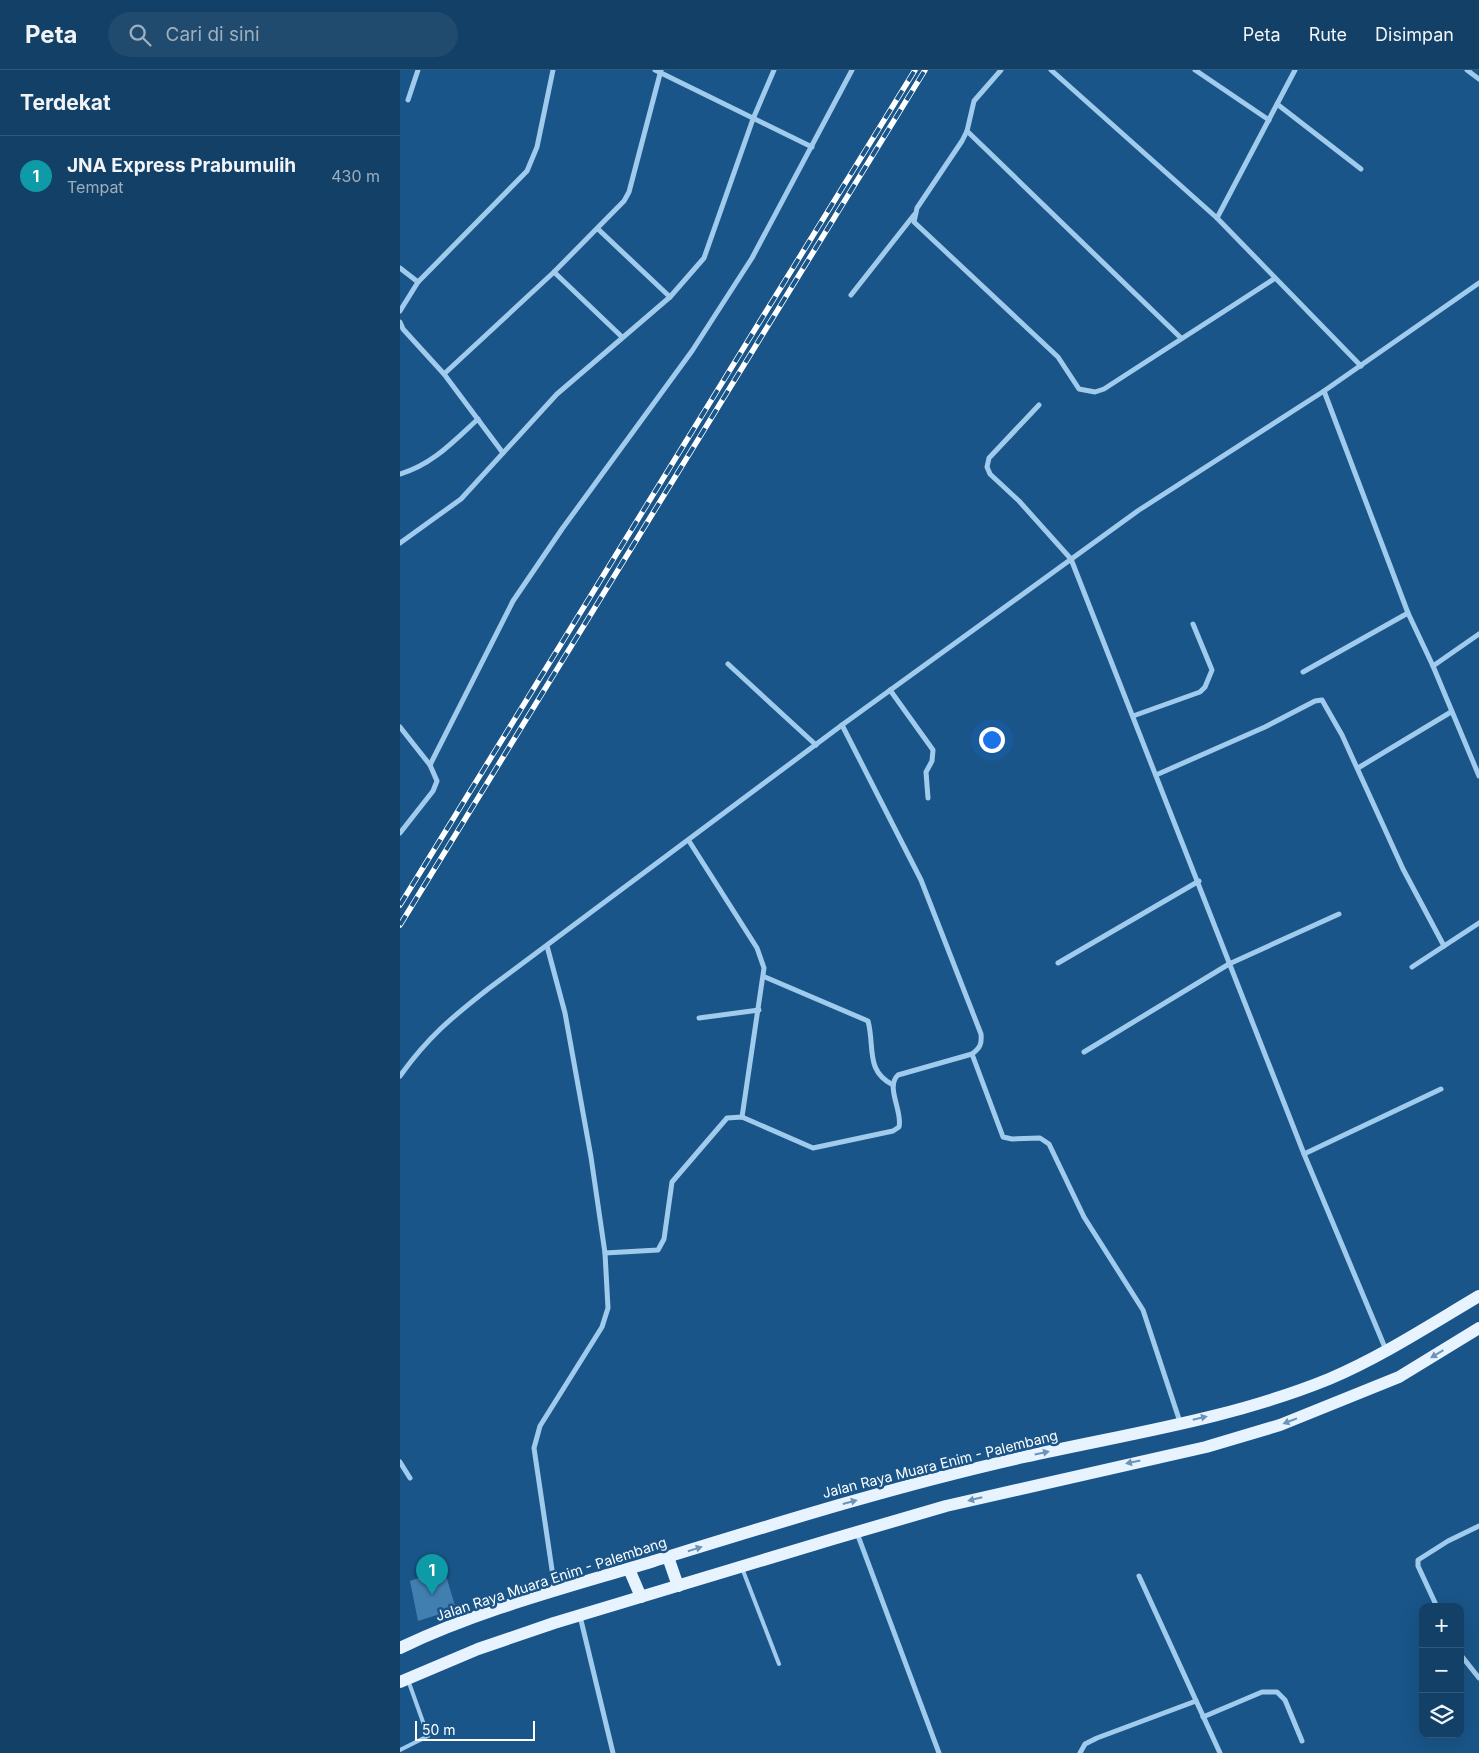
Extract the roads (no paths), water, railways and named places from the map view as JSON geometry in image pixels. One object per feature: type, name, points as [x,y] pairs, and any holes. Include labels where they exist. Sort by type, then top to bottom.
[{"type":"main road","name":"Jalan Raya Muara Enim - Palembang","points":[[400,1648],[469,1620],[555,1591],[828,1508],[929,1480],[1180,1423],[1275,1398],[1330,1378],[1386,1351],[1479,1296]]},
{"type":"main road","points":[[404,1680],[478,1649],[580,1616],[741,1566],[946,1506],[1206,1446],[1280,1425],[1399,1377],[1479,1328]]},
{"type":"main road","points":[[668,1557],[678,1586]]},
{"type":"main road","points":[[629,1568],[641,1597]]},
{"type":"street","points":[[408,100],[418,70]]},
{"type":"street","points":[[400,311],[418,282],[527,171],[537,147],[553,70]]},
{"type":"street","points":[[400,543],[451,509],[557,394],[621,336],[670,297],[697,267],[710,247],[753,119],[774,70]]},
{"type":"street","points":[[430,765],[513,601],[562,529],[692,350],[752,258],[852,70]]},
{"type":"street","points":[[851,295],[914,215],[967,132],[974,102],[1001,70]]},
{"type":"street","points":[[1051,70],[1217,218],[1274,280],[1361,366]]},
{"type":"street","points":[[1195,70],[1269,120]]},
{"type":"street","points":[[1217,218],[1295,70]]},
{"type":"street","points":[[1467,70],[1479,79]]},
{"type":"street","points":[[444,374],[554,272],[624,202],[629,192],[659,71],[812,147]]},
{"type":"street","points":[[1277,104],[1361,169]]},
{"type":"street","points":[[967,132],[1181,338]]},
{"type":"street","points":[[914,215],[914,222],[918,227],[1058,357],[1079,389],[1095,392],[1104,389],[1274,280]]},
{"type":"street","points":[[598,228],[670,297]]},
{"type":"street","points":[[400,268],[418,282]]},
{"type":"street","points":[[554,272],[621,336]]},
{"type":"street","points":[[400,1076],[418,1050],[438,1028],[842,725],[1139,510],[1324,391],[1479,283]]},
{"type":"street","points":[[400,322],[403,329],[444,374],[503,453]]},
{"type":"street","points":[[1324,391],[1408,613],[1433,666],[1479,776]]},
{"type":"street","points":[[1039,405],[989,458],[987,467],[990,474],[1019,501],[1071,560],[1304,1154],[1386,1351]]},
{"type":"street","points":[[400,474],[412,471],[436,457],[478,419]]},
{"type":"street","points":[[1303,672],[1408,613]]},
{"type":"street","points":[[1133,716],[1200,692],[1205,687],[1212,670],[1193,624]]},
{"type":"street","points":[[1433,666],[1479,634]]},
{"type":"street","points":[[728,664],[816,745]]},
{"type":"street","points":[[890,690],[933,750],[932,761],[926,772],[928,798]]},
{"type":"street","points":[[1156,774],[1319,700],[1325,702],[1358,768],[1403,869],[1444,946]]},
{"type":"street","points":[[1358,768],[1451,712]]},
{"type":"street","points":[[605,1253],[658,1250],[664,1239],[670,1191],[677,1174],[727,1118],[742,1117],[804,1145],[822,1147],[893,1131],[899,1127],[900,1120],[893,1085],[894,1079],[898,1075],[972,1054],[978,1050],[982,1042],[981,1034],[921,880],[842,725]]},
{"type":"street","points":[[400,727],[430,765],[437,781],[433,791],[400,833]]},
{"type":"street","points":[[689,841],[758,948],[762,959],[765,977],[742,1117]]},
{"type":"street","points":[[1058,963],[1198,881]]},
{"type":"street","points":[[1084,1052],[1229,964],[1339,914]]},
{"type":"street","points":[[1412,967],[1479,923]]},
{"type":"street","points":[[547,946],[565,1014],[605,1253],[608,1308],[606,1319],[535,1438],[534,1448],[555,1591]]},
{"type":"street","points":[[765,977],[868,1021],[874,1068],[882,1080],[893,1085]]},
{"type":"street","points":[[699,1018],[759,1010]]},
{"type":"street","points":[[972,1054],[1003,1137],[1012,1140],[1040,1138],[1049,1144],[1084,1217],[1143,1310],[1180,1423]]},
{"type":"street","points":[[1304,1154],[1441,1089]]},
{"type":"street","points":[[400,1462],[410,1478]]},
{"type":"street","points":[[1435,1603],[1418,1566],[1418,1560],[1422,1555],[1479,1526]]},
{"type":"street","points":[[857,1533],[939,1753]]},
{"type":"street","points":[[1139,1576],[1220,1753]]},
{"type":"street","points":[[580,1616],[613,1753]]},
{"type":"street","points":[[1464,1659],[1479,1678]]},
{"type":"street","points":[[1203,1716],[1262,1692],[1277,1692],[1285,1700],[1302,1741]]},
{"type":"street","points":[[1080,1753],[1085,1744],[1097,1738],[1196,1701]]},
{"type":"lane","points":[[741,1566],[779,1664]]},
{"type":"lane","points":[[400,1750],[428,1736],[404,1680]]},
{"type":"railway","points":[[400,905],[915,70]]},
{"type":"railway","points":[[400,925],[925,70]]},
{"type":"place","name":"JNA Express Prabumulih","points":[[432,1595]]}]
